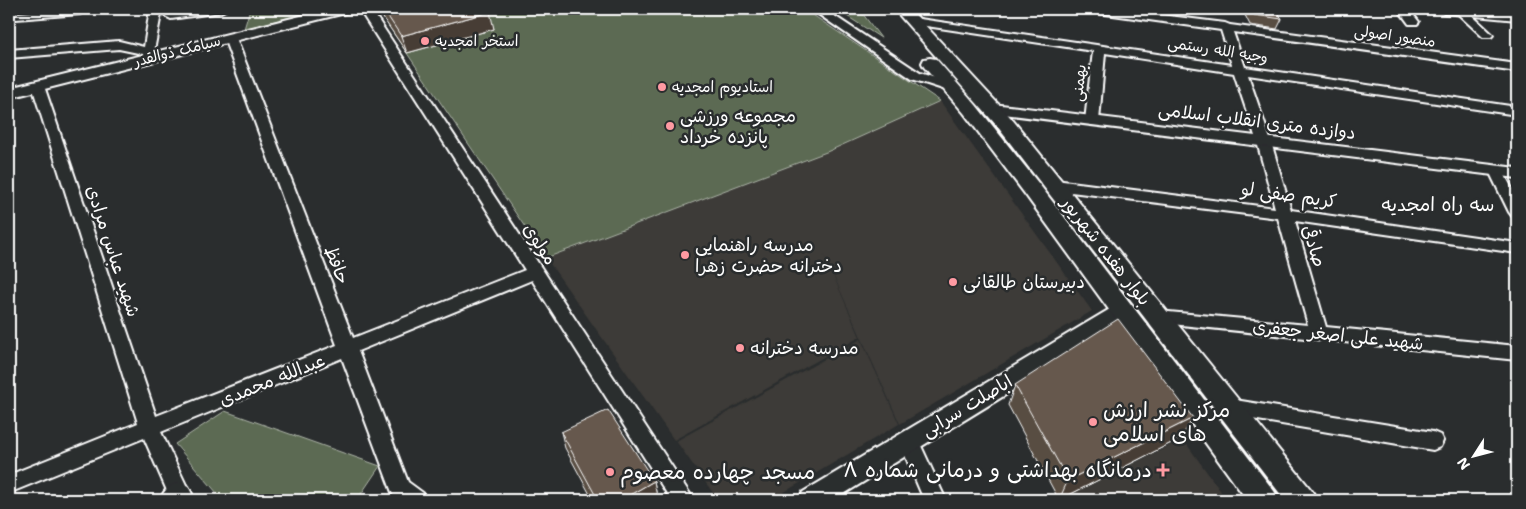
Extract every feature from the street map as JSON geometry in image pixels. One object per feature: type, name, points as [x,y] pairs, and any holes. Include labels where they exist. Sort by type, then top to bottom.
[{"type":"main road","name":"بلوار هفده شهریور","points":[[884,9],[952,88],[1032,189],[1264,500]]},
{"type":"main road","name":"بلوار هفده شهریور","points":[[908,15],[992,109],[1055,185],[1302,500]]},
{"type":"street","points":[[9,54],[119,45],[148,55],[156,9]]},
{"type":"street","points":[[171,16],[221,9]]},
{"type":"street","name":"مولوی","points":[[365,9],[534,273],[683,500]]},
{"type":"street","points":[[816,9],[916,76],[952,88]]},
{"type":"street","name":"منصور اصولی","points":[[1091,9],[1133,12],[1517,68]]},
{"type":"street","points":[[1403,9],[1413,22]]},
{"type":"street","points":[[1444,9],[1517,16]]},
{"type":"street","name":"سیامک ذوالقدر","points":[[9,93],[148,55],[230,38],[337,10]]},
{"type":"street","points":[[1460,10],[1487,35]]},
{"type":"street","points":[[16,16],[76,12]]},
{"type":"street","name":"وجیه الله رستمی","points":[[908,15],[1099,48],[1517,111]]},
{"type":"street","points":[[1225,26],[1264,142]]},
{"type":"street","points":[[1368,34],[1375,48]]},
{"type":"street","name":"حافظ","points":[[230,38],[400,488],[415,500]]},
{"type":"street","name":"بهمنی","points":[[1092,121],[1099,48]]},
{"type":"street","name":"شهید عباس مرادی","points":[[38,86],[150,429]]},
{"type":"street","name":"دوازده متری انقلاب اسلامی","points":[[992,109],[1517,173]]},
{"type":"street","name":"صادقی","points":[[1264,142],[1319,332]]},
{"type":"street","points":[[1496,171],[1517,212]]},
{"type":"street","name":"کریم صفی لو","points":[[1055,185],[1284,214],[1517,248]]},
{"type":"street","name":"عبدالله محمدی","points":[[9,484],[150,429],[534,273]]},
{"type":"street","name":"اباصلت سرابی","points":[[812,500],[1123,312]]},
{"type":"street","name":"شهید علی اصغر جعفری","points":[[1158,317],[1517,353]]},
{"type":"street","points":[[1229,407],[1433,442]]},
{"type":"street","points":[[150,429],[178,498]]},
{"type":"street","points":[[909,441],[935,500]]},
{"type":"shaded area","points":[[940,101],[1092,311],[900,424],[823,252],[860,337],[674,440],[546,258],[829,151]]},
{"type":"shaded area","points":[[861,339],[899,424],[771,500],[718,500],[676,441]]},
{"type":"shaded area","name":"درمانگاه بهداشتی و درمانی شماره ۸","points":[[1183,439],[1227,500],[1059,500]]},
{"type":"green space","points":[[250,9],[321,9],[244,29]]},
{"type":"green space","name":"مجموعه ورزشی پانزده خرداد","points":[[377,9],[804,9],[940,101],[829,151],[546,258]]},
{"type":"green space","points":[[836,9],[859,9],[881,38]]},
{"type":"green space","points":[[225,411],[380,466],[357,500],[223,500],[175,444]]},
{"type":"building","points":[[383,9],[487,9],[490,12],[401,36]]},
{"type":"building","points":[[1251,9],[1276,9],[1282,19],[1254,15]]},
{"type":"building","name":"مرکز نشر ارزش های اسلامی","points":[[1118,319],[1193,418],[1068,480],[1015,385]]},
{"type":"building","name":"مسجد چهارده معصوم","points":[[608,410],[654,481],[621,500],[598,500],[561,432]]},
{"type":"place","name":"استخر امجدیه","points":[[425,41]]},
{"type":"place","name":"استادیوم امجدیه","points":[[662,87]]},
{"type":"place","name":"مجموعه ورزشی پانزده خرداد","points":[[670,126]]},
{"type":"place","name":"مدرسه راهنمایی دخترانه حضرت زهرا","points":[[685,255]]},
{"type":"place","name":"دبیرستان طالقانی","points":[[953,282]]},
{"type":"place","name":"مدرسه دخترانه","points":[[740,348]]},
{"type":"place","name":"مرکز نشر ارزش های اسلامی","points":[[1093,422]]},
{"type":"place","name":"درمانگاه بهداشتی و درمانی شماره ۸","points":[[1163,470]]},
{"type":"place","name":"مسجد چهارده معصوم","points":[[610,472]]},
{"type":"district","name":"سه راه امجدیه","points":[[1438,204]]}]
